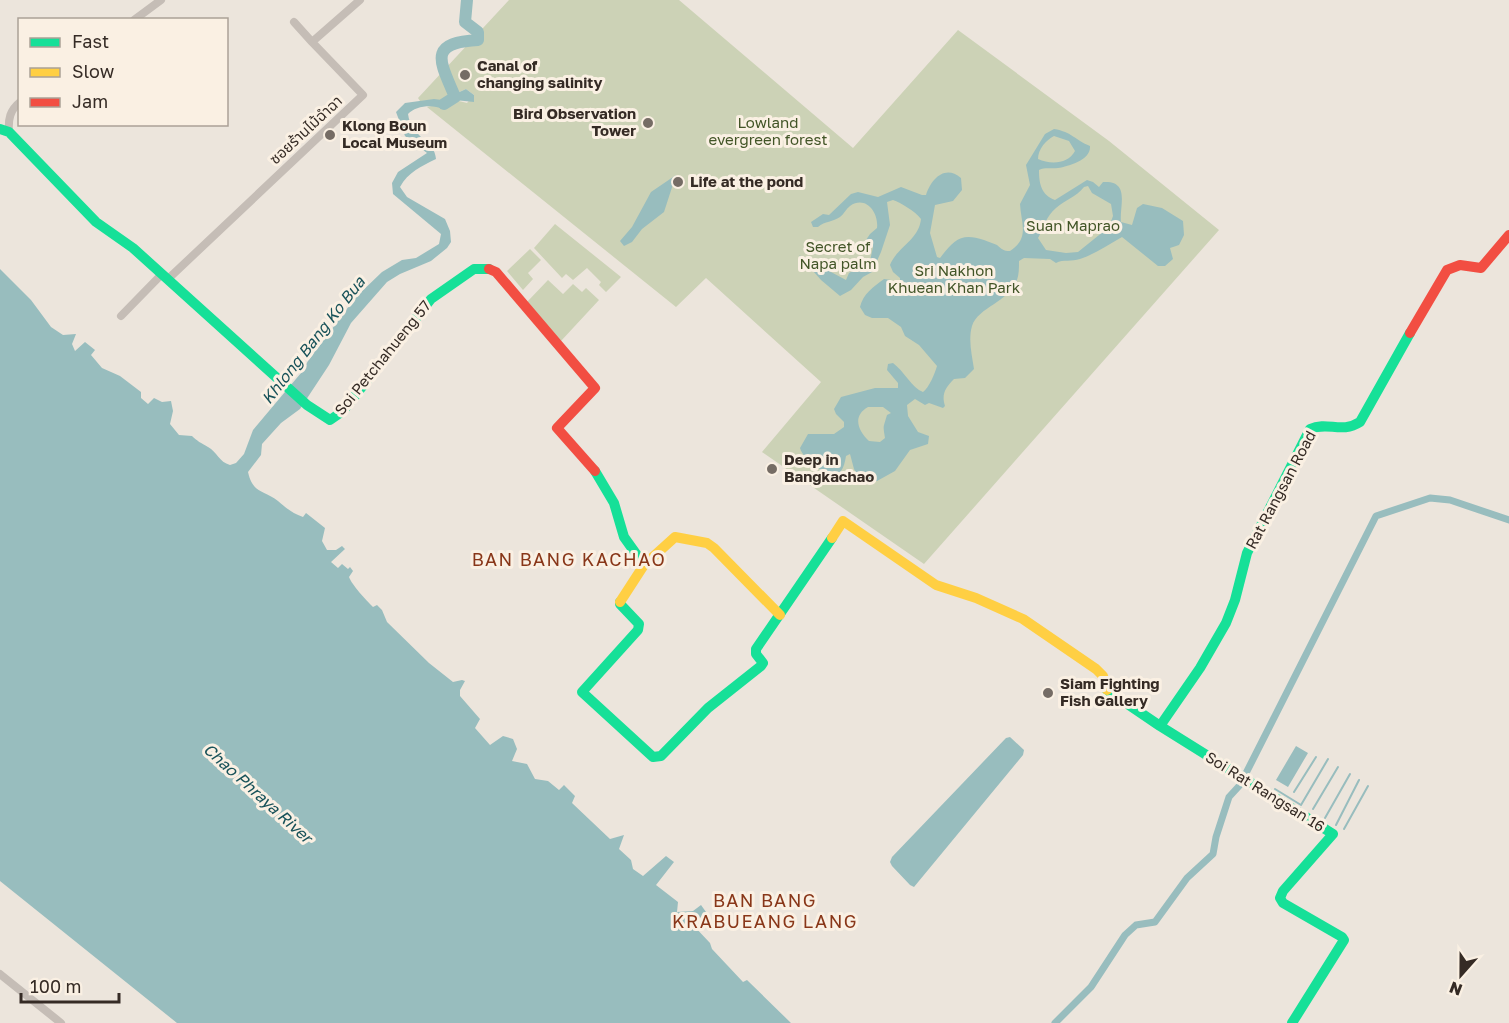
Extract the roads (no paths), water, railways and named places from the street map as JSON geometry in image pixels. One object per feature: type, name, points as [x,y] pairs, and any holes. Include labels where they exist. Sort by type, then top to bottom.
[{"type":"street","points":[[137,18],[161,0]]},
{"type":"street","points":[[294,22],[312,42],[360,0]]},
{"type":"street","name":"ซอยร้านไม้ฉำฉา","points":[[165,276],[363,95],[312,42]]},
{"type":"street","points":[[5,130],[13,108],[18,104]]},
{"type":"street","name":"Soi Petchahueng 57","points":[[5,130],[96,222],[165,276],[307,405],[326,419],[336,418],[431,299],[474,269],[491,268],[595,388],[556,428],[597,474],[614,503],[624,537],[644,565]]},
{"type":"street","name":"Rat Rangsan Road","points":[[1160,726],[1217,640],[1236,600],[1246,553],[1310,429],[1316,426],[1354,428],[1360,422],[1448,267],[1456,264],[1481,268],[1509,235]]},
{"type":"street","points":[[121,316],[165,276]]},
{"type":"street","name":"Soi Rat Rangsan 16","points":[[780,615],[843,521],[936,585],[976,598],[1023,619],[1096,669],[1103,676],[1107,690],[1160,726],[1333,834],[1283,891],[1280,898],[1283,903],[1344,940],[1292,1023]]},
{"type":"street","points":[[675,537],[707,543],[721,553],[780,615],[756,648],[756,654],[763,663],[761,666],[708,708],[661,756],[653,757],[582,692],[638,630],[639,624],[620,604],[644,565],[675,537]]},
{"type":"street","points":[[0,974],[61,1023]]},
{"type":"water","name":"Chao Phraya River","points":[[466,89],[474,95],[474,102],[455,100],[442,109],[424,107],[408,114],[418,134],[432,147],[436,159],[411,173],[400,187],[407,197],[445,219],[450,231],[451,242],[431,261],[387,282],[351,323],[329,365],[300,409],[281,423],[262,444],[261,455],[248,472],[250,479],[256,488],[273,497],[289,510],[303,517],[306,513],[325,528],[322,541],[327,550],[336,550],[342,546],[345,549],[331,562],[338,568],[342,564],[348,569],[350,567],[353,571],[349,577],[353,584],[373,607],[377,605],[382,610],[387,622],[429,663],[453,682],[465,681],[460,690],[460,696],[480,719],[475,728],[490,745],[503,736],[513,739],[517,749],[512,761],[527,764],[535,779],[548,781],[559,790],[564,785],[575,796],[572,803],[610,839],[624,835],[619,849],[631,860],[633,869],[643,876],[666,856],[674,862],[656,885],[678,902],[677,912],[693,911],[701,905],[706,912],[693,925],[743,982],[747,980],[791,1023],[177,1023],[0,881],[0,269],[31,300],[51,327],[63,335],[76,334],[72,344],[75,351],[85,342],[95,350],[91,355],[102,368],[120,376],[141,392],[141,398],[148,404],[154,398],[162,402],[171,401],[173,411],[170,424],[179,435],[192,436],[211,449],[226,464],[236,463],[244,454],[253,430],[301,373],[355,298],[382,272],[402,260],[416,258],[439,244],[441,234],[393,194],[392,183],[398,172],[427,153],[405,136],[396,112],[405,103],[442,100]]},
{"type":"water","points":[[1054,129],[1060,130],[1090,146],[1087,155],[1078,162],[1063,167],[1039,170],[1040,184],[1050,198],[1055,200],[1087,180],[1099,187],[1103,182],[1117,185],[1122,196],[1121,222],[1132,225],[1137,208],[1143,204],[1162,208],[1183,221],[1184,235],[1179,245],[1170,248],[1173,259],[1165,266],[1158,266],[1122,237],[1077,260],[1056,263],[1050,259],[1024,258],[1019,261],[1018,278],[1013,288],[975,319],[970,337],[974,369],[965,378],[954,379],[949,385],[944,394],[945,406],[943,408],[929,403],[925,405],[915,399],[907,405],[908,416],[918,432],[929,436],[928,444],[910,450],[895,471],[877,481],[864,480],[858,476],[850,454],[846,456],[844,465],[838,474],[829,474],[818,468],[802,453],[800,448],[808,434],[834,434],[844,427],[844,422],[834,409],[841,397],[875,388],[898,388],[898,383],[887,370],[888,364],[893,363],[915,387],[923,392],[930,384],[937,366],[919,345],[905,336],[901,327],[888,318],[872,318],[865,315],[860,307],[861,302],[872,288],[884,279],[896,284],[900,283],[900,278],[893,272],[890,265],[916,233],[921,219],[896,201],[887,202],[890,225],[872,272],[840,296],[821,280],[799,255],[846,280],[849,273],[870,261],[873,247],[866,240],[877,228],[876,217],[866,204],[856,203],[835,220],[818,227],[813,227],[811,222],[823,214],[829,215],[851,194],[858,192],[878,197],[901,187],[926,195],[931,184],[939,175],[949,172],[961,178],[962,190],[953,201],[935,205],[930,233],[937,257],[940,258],[954,242],[964,237],[984,240],[1010,251],[1020,241],[1023,230],[1020,204],[1030,185],[1026,165],[1045,134]],"holes":[[[1054,136],[1069,141],[1075,151],[1064,161],[1048,162],[1038,159],[1043,145]],[[1088,186],[1092,193],[1111,204],[1113,216],[1109,227],[1078,252],[1046,250],[1038,238],[1047,218],[1056,208]],[[868,407],[883,407],[891,413],[887,415],[884,425],[885,438],[880,442],[869,441],[862,433],[858,419]]]},
{"type":"water","points":[[676,175],[664,212],[642,229],[632,242],[624,246],[620,241],[632,227],[651,192]]},
{"type":"water","points":[[1010,737],[1024,750],[1023,755],[914,887],[910,885],[892,866],[890,862],[892,857],[1006,738]]},
{"type":"water","points":[[1296,746],[1308,753],[1288,787],[1276,780]]},
{"type":"waterway","name":"Khlong Bang Ko Bua","points":[[444,104],[455,97],[442,64],[444,50],[451,45],[478,40],[478,32],[465,22],[467,0]]},
{"type":"waterway","points":[[1055,1023],[1091,987],[1125,935],[1136,925],[1155,922],[1187,878],[1213,854],[1229,797],[1240,785],[1376,516],[1430,498],[1450,500],[1509,520]]},
{"type":"waterway","points":[[1294,792],[1316,757]]},
{"type":"waterway","points":[[1275,789],[1301,805],[1328,759]]},
{"type":"waterway","points":[[1313,809],[1338,767]]},
{"type":"waterway","points":[[1325,818],[1350,774]]},
{"type":"waterway","points":[[1336,825],[1359,780]]},
{"type":"waterway","points":[[1344,829],[1368,786]]},
{"type":"place","name":"Canal of changing salinity","points":[[465,75]]},
{"type":"place","name":"Bird Observation Tower","points":[[648,123]]},
{"type":"place","name":"Klong Boun Local Museum","points":[[330,135]]},
{"type":"place","name":"Life at the pond","points":[[678,182]]},
{"type":"place","name":"Deep in Bangkachao","points":[[772,469]]},
{"type":"place","name":"Siam Fighting Fish Gallery","points":[[1048,693]]},
{"type":"district","name":"BAN BANG KACHAO","points":[[569,560]]},
{"type":"district","name":"BAN BANG KRABUEANG LANG","points":[[765,911]]},
{"type":"park label","name":"Lowland evergreen forest","points":[[768,132]]},
{"type":"park label","name":"Suan Maprao","points":[[1073,226]]},
{"type":"park label","name":"Secret of Napa palm","points":[[838,256]]},
{"type":"park label","name":"Sri Nakhon Khuean Khan Park","points":[[954,280]]}]
